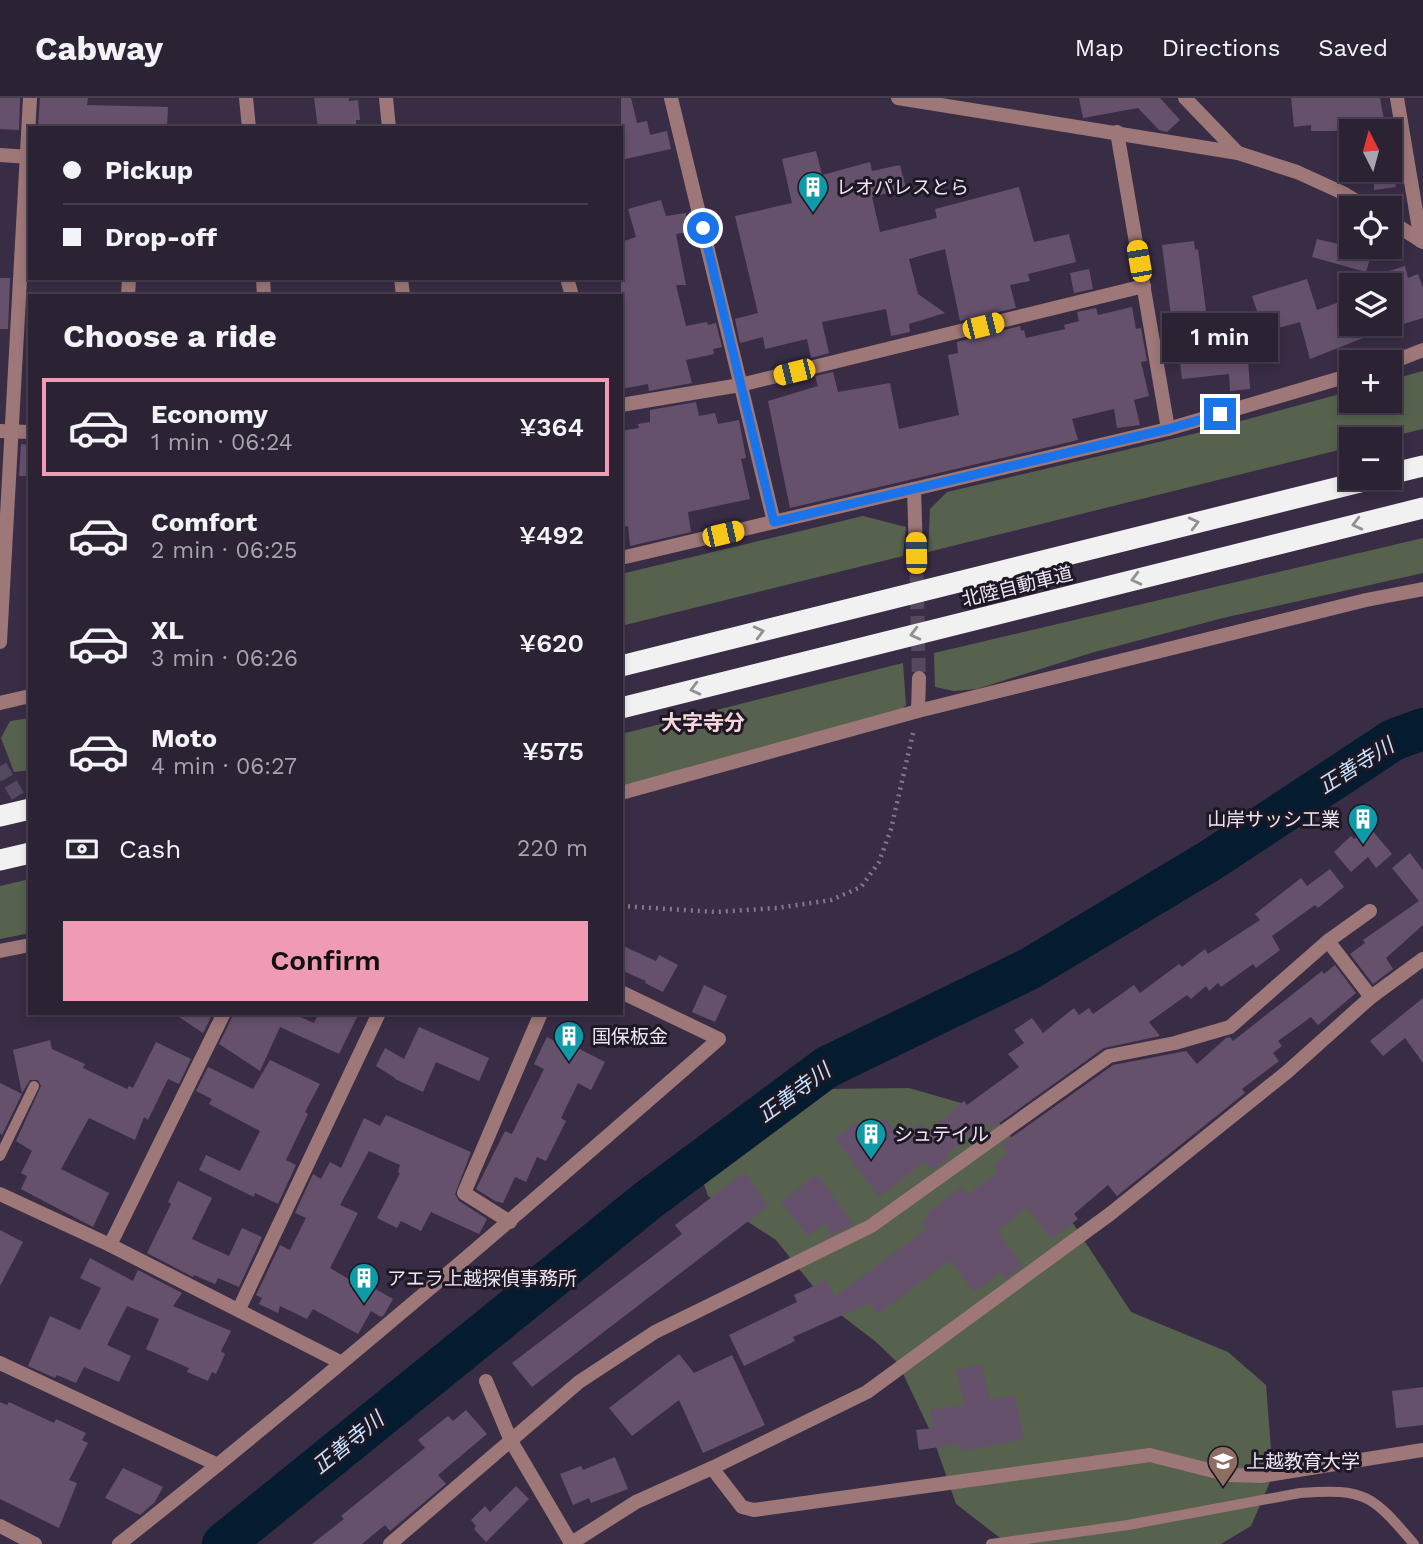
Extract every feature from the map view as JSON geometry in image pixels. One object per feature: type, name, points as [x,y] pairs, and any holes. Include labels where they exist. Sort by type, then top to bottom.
[{"type":"highway","points":[[1402,471],[1423,466]]},
{"type":"highway","name":"北陸自動車道","points":[[623,666],[1339,487]]},
{"type":"highway","name":"北陸自動車道","points":[[623,708],[1423,508]]},
{"type":"highway","points":[[0,816],[28,809]]},
{"type":"highway","points":[[0,860],[28,853]]},
{"type":"street","points":[[30,98],[30,126]]},
{"type":"street","points":[[246,98],[249,126]]},
{"type":"street","points":[[386,98],[389,126]]},
{"type":"street","points":[[671,98],[774,522]]},
{"type":"street","points":[[898,98],[1238,153],[1297,172],[1348,196]]},
{"type":"street","points":[[1185,98],[1238,153]]},
{"type":"street","points":[[1397,98],[1422,242]]},
{"type":"street","points":[[1117,132],[1168,429]]},
{"type":"street","points":[[0,156],[28,157]]},
{"type":"street","points":[[0,642],[6,431],[28,169]]},
{"type":"street","points":[[1402,229],[1422,242]]},
{"type":"street","points":[[623,405],[740,385],[1144,286]]},
{"type":"street","points":[[1402,358],[1423,350]]},
{"type":"street","points":[[623,558],[1168,429],[1339,379]]},
{"type":"street","points":[[6,431],[28,432]]},
{"type":"street","points":[[914,489],[916,553]]},
{"type":"street","points":[[623,792],[918,711],[1366,600],[1423,589]]},
{"type":"street","points":[[918,711],[919,678]]},
{"type":"street","points":[[0,703],[28,696]]},
{"type":"street","points":[[390,1544],[579,1382],[655,1332],[872,1226],[1109,1056],[1175,1043],[1230,1027],[1328,940],[1370,911]]},
{"type":"street","points":[[1328,940],[1371,997]]},
{"type":"street","points":[[0,951],[28,945]]},
{"type":"street","points":[[486,1381],[511,1441],[570,1544],[636,1502],[867,1392],[1110,1214],[1287,1072],[1371,997],[1423,959]]},
{"type":"street","points":[[119,1544],[510,1222],[719,1040],[623,993]]},
{"type":"street","points":[[110,1245],[223,1015]]},
{"type":"street","points":[[239,1309],[378,1015]]},
{"type":"street","points":[[510,1222],[464,1193],[540,1015]]},
{"type":"street","points":[[0,1194],[110,1245],[340,1362]]},
{"type":"street","points":[[0,1363],[218,1465]]},
{"type":"street","points":[[712,1468],[742,1507],[754,1510],[1150,1455],[1229,1475],[1261,1476],[1423,1450]]},
{"type":"street","points":[[0,1526],[35,1544]]},
{"type":"lane","points":[[0,1156],[34,1086]]},
{"type":"lane","points":[[991,1544],[1128,1525],[1300,1493],[1328,1491],[1351,1492],[1373,1500],[1414,1544]]},
{"type":"path","points":[[623,905],[716,912],[777,908],[831,900],[861,887],[879,862],[891,830],[918,711]]},
{"type":"green space","points":[[1423,371],[1423,429],[1402,434],[1402,427],[1339,427],[1339,450],[928,552],[930,509],[947,492],[1197,433],[1339,394],[1339,413],[1402,413],[1402,377]]},
{"type":"green space","points":[[863,516],[906,527],[903,556],[623,626],[623,574]]},
{"type":"green space","points":[[1423,538],[1423,573],[1223,618],[1091,653],[977,689],[954,691],[935,687],[934,653]]},
{"type":"green space","points":[[903,663],[906,705],[891,720],[623,787],[623,733]]},
{"type":"green space","points":[[28,718],[28,770],[14,772],[1,738],[10,721]]},
{"type":"green space","points":[[28,879],[28,933],[0,939],[0,886]]},
{"type":"green space","points":[[909,1088],[989,1111],[1035,1165],[1131,1312],[1228,1352],[1266,1385],[1273,1475],[1251,1526],[1221,1544],[1008,1544],[956,1504],[932,1435],[898,1363],[876,1342],[828,1305],[776,1240],[708,1196],[700,1173],[701,1145],[750,1114],[828,1089]]},
{"type":"building","points":[[0,98],[20,98],[19,130],[0,129]]},
{"type":"building","points":[[40,98],[88,98],[87,105],[168,107],[167,126],[38,126]]},
{"type":"building","points":[[314,98],[358,100],[360,120],[356,120],[356,126],[318,126]]},
{"type":"building","points":[[621,98],[631,98],[637,123],[647,121],[650,135],[667,131],[671,149],[623,160]]},
{"type":"building","points":[[1079,98],[1160,98],[1180,120],[1167,132],[1159,130],[1138,108],[1083,118]]},
{"type":"building","points":[[1291,98],[1380,98],[1384,119],[1339,119],[1339,131],[1311,131],[1311,125],[1294,127]]},
{"type":"building","points":[[816,151],[822,175],[870,162],[872,171],[900,165],[906,188],[872,197],[880,232],[937,218],[935,209],[1019,187],[1034,242],[1069,234],[1076,262],[1028,274],[1030,281],[1010,285],[1016,308],[960,321],[945,249],[909,259],[918,294],[945,313],[909,324],[910,332],[891,336],[886,309],[822,322],[829,353],[811,358],[807,339],[765,349],[763,337],[740,343],[735,319],[758,313],[735,216],[792,203],[782,159]]},
{"type":"building","points":[[1374,182],[1395,182],[1396,187],[1374,190]]},
{"type":"building","points":[[661,200],[666,216],[686,213],[689,232],[676,234],[686,285],[676,285],[686,326],[716,323],[722,347],[713,349],[714,354],[686,360],[692,383],[649,391],[648,384],[623,389],[623,241],[636,237],[628,209]]},
{"type":"building","points":[[1317,239],[1339,244],[1339,259],[1370,259],[1366,272],[1312,257]]},
{"type":"building","points":[[1194,241],[1195,250],[1198,249],[1207,318],[1257,311],[1252,296],[1307,279],[1317,310],[1339,302],[1339,336],[1363,338],[1310,359],[1300,322],[1257,334],[1261,358],[1248,360],[1250,389],[1230,391],[1229,374],[1182,379],[1179,355],[1166,358],[1160,325],[1172,323],[1162,245]]},
{"type":"building","points":[[1405,266],[1408,278],[1418,274],[1423,288],[1423,318],[1403,324],[1402,273],[1386,272]]},
{"type":"building","points":[[1089,269],[1093,289],[1074,293],[1070,273]]},
{"type":"building","points":[[0,278],[10,278],[8,329],[0,329]]},
{"type":"building","points":[[1132,307],[1136,329],[1141,328],[1147,361],[1141,362],[1149,396],[1134,400],[1140,425],[1117,428],[1114,409],[1072,419],[1078,440],[790,508],[768,401],[818,386],[815,376],[833,372],[838,392],[890,383],[899,429],[959,415],[948,355],[958,353],[957,342],[1020,326],[1026,338],[1065,329],[1064,325],[1079,321],[1077,312],[1096,308],[1098,315]]},
{"type":"building","points":[[696,402],[699,416],[715,413],[718,424],[739,420],[746,458],[741,459],[750,499],[688,512],[691,532],[630,546],[628,526],[623,527],[623,431],[639,428],[638,424],[650,422],[650,410]]},
{"type":"building","points":[[21,444],[28,445],[28,476],[19,476]]},
{"type":"building","name":"山岸サッシ工業","points":[[1370,828],[1392,854],[1376,868],[1368,857],[1351,872],[1334,852],[1351,836],[1354,839]]},
{"type":"building","points":[[1410,853],[1423,870],[1423,925],[1386,958],[1393,969],[1373,984],[1350,954],[1365,943],[1363,940],[1419,901],[1392,868]]},
{"type":"building","points":[[1330,869],[1344,887],[1318,908],[1315,905],[1272,936],[1280,950],[1256,968],[1253,964],[1221,987],[1218,983],[1209,991],[1206,986],[1191,999],[1187,995],[1149,1022],[1160,1036],[1104,1048],[991,1129],[986,1122],[947,1154],[950,1157],[932,1170],[925,1161],[879,1197],[835,1138],[857,1122],[865,1131],[885,1118],[901,1139],[921,1123],[928,1132],[964,1101],[967,1105],[1019,1067],[1008,1054],[1024,1043],[1014,1030],[1032,1018],[1043,1033],[1074,1008],[1079,1015],[1089,1008],[1093,1014],[1134,985],[1140,993],[1179,964],[1182,967],[1205,949],[1208,954],[1260,920],[1255,914],[1301,878],[1307,886]]},
{"type":"building","points":[[623,946],[656,961],[659,955],[678,965],[663,992],[645,983],[646,981],[623,971]]},
{"type":"building","points":[[1335,965],[1356,993],[1318,1025],[1311,1017],[1278,1041],[1282,1046],[1273,1053],[1279,1061],[1242,1089],[1245,1093],[1117,1196],[1108,1185],[1074,1214],[1078,1219],[1051,1239],[1027,1207],[997,1231],[1023,1266],[1005,1279],[1000,1273],[974,1292],[950,1260],[878,1314],[870,1303],[793,1337],[795,1341],[744,1366],[729,1335],[797,1302],[794,1295],[827,1280],[835,1297],[926,1229],[922,1223],[929,1218],[926,1214],[961,1187],[968,1195],[998,1172],[993,1166],[1008,1153],[1002,1144],[1113,1065],[1186,1051],[1197,1064],[1226,1038],[1230,1037],[1233,1041],[1322,971],[1324,974]]},
{"type":"building","points":[[704,985],[727,996],[715,1022],[692,1012]]},
{"type":"building","points":[[1423,998],[1423,1063],[1405,1038],[1383,1056],[1370,1041]]},
{"type":"building","points":[[176,1015],[212,1015],[203,1033]]},
{"type":"building","points":[[233,1015],[296,1015],[314,1023],[318,1015],[358,1015],[339,1054],[280,1027],[260,1071],[219,1044]]},
{"type":"building","points":[[419,1027],[489,1058],[479,1081],[436,1062],[423,1092],[395,1079],[376,1066],[385,1048],[404,1059]]},
{"type":"building","points":[[547,1037],[570,1049],[572,1045],[605,1062],[591,1090],[578,1083],[561,1118],[566,1121],[546,1161],[537,1157],[526,1182],[515,1177],[503,1203],[495,1201],[476,1189],[505,1131],[512,1134],[544,1069],[534,1064]]},
{"type":"building","points":[[50,1040],[52,1049],[85,1064],[83,1068],[127,1089],[129,1086],[133,1088],[156,1042],[191,1059],[179,1084],[168,1079],[148,1120],[144,1117],[135,1140],[89,1118],[61,1169],[109,1193],[93,1227],[21,1189],[27,1176],[21,1173],[32,1151],[16,1141],[41,1086],[38,1080],[30,1080],[22,1093],[13,1050]]},
{"type":"building","points":[[270,1060],[320,1084],[305,1112],[308,1114],[286,1160],[296,1165],[278,1204],[255,1193],[254,1197],[199,1170],[206,1155],[240,1171],[260,1131],[209,1104],[212,1099],[196,1091],[208,1067],[253,1089]]},
{"type":"building","points":[[0,1083],[22,1094],[2,1135],[0,1133]]},
{"type":"building","points":[[386,1115],[471,1152],[455,1194],[459,1201],[487,1219],[479,1234],[431,1212],[421,1231],[401,1221],[397,1228],[377,1218],[400,1173],[400,1165],[369,1151],[340,1205],[358,1213],[330,1268],[364,1288],[367,1284],[393,1299],[384,1315],[381,1317],[371,1311],[358,1334],[313,1309],[307,1319],[280,1306],[278,1313],[259,1304],[262,1298],[256,1295],[280,1245],[290,1250],[306,1218],[295,1213],[313,1174],[321,1179],[330,1162],[341,1168],[364,1118],[380,1126]]},
{"type":"building","points":[[745,1172],[768,1206],[532,1387],[512,1363],[682,1234],[675,1225]]},
{"type":"building","points":[[817,1174],[853,1224],[830,1236],[825,1222],[808,1236],[781,1202]]},
{"type":"building","points":[[178,1181],[212,1198],[192,1239],[229,1256],[242,1228],[262,1237],[239,1287],[218,1278],[215,1284],[194,1275],[193,1277],[147,1253],[171,1204],[168,1202]]},
{"type":"building","points":[[0,1230],[23,1242],[0,1286]]},
{"type":"building","points":[[90,1258],[133,1281],[138,1270],[182,1293],[173,1306],[231,1331],[221,1351],[225,1354],[216,1374],[212,1372],[208,1381],[187,1372],[189,1368],[146,1349],[159,1319],[127,1306],[107,1345],[131,1356],[119,1382],[84,1367],[76,1383],[57,1375],[55,1378],[28,1366],[50,1316],[80,1330],[101,1288],[80,1278]]},
{"type":"building","points":[[679,1354],[694,1373],[732,1355],[765,1425],[703,1453],[679,1400],[632,1436],[609,1408]]},
{"type":"building","points":[[981,1364],[990,1400],[1014,1395],[1024,1439],[960,1451],[960,1444],[919,1450],[916,1430],[933,1428],[930,1410],[965,1405],[956,1370]]},
{"type":"building","points":[[1423,1387],[1423,1425],[1396,1428],[1392,1391]]},
{"type":"building","points":[[0,1402],[7,1405],[9,1402],[54,1423],[56,1419],[86,1433],[82,1440],[88,1443],[69,1480],[77,1483],[59,1528],[0,1499]]},
{"type":"building","points":[[466,1410],[487,1434],[438,1475],[446,1484],[390,1531],[385,1525],[362,1544],[312,1544],[344,1519],[341,1516],[425,1448],[418,1440],[448,1416],[453,1421]]},
{"type":"building","points":[[615,1457],[628,1489],[591,1503],[589,1498],[573,1505],[560,1474],[581,1466],[583,1470]]},
{"type":"building","points":[[123,1468],[163,1487],[154,1503],[140,1515],[105,1498]]},
{"type":"building","points":[[516,1486],[529,1499],[486,1542],[474,1529],[476,1526],[471,1520],[485,1506],[490,1512]]},
{"type":"waterway","name":"正善寺川","points":[[223,1544],[647,1201],[827,1067],[1029,969],[1211,860],[1393,740],[1423,729]]},
{"type":"tunnel","points":[[916,553],[919,678]]},
{"type":"tunnel","points":[[0,766],[28,813]]},
{"type":"place","name":"レオパレスとら","points":[[813,214]]},
{"type":"place","name":"山岸サッシ工業","points":[[1363,846]]},
{"type":"place","name":"国保板金","points":[[569,1063]]},
{"type":"place","name":"シュテイル","points":[[871,1161]]},
{"type":"place","name":"アエラ上越探偵事務所","points":[[364,1305]]},
{"type":"place","name":"上越教育大学","points":[[1223,1488]]},
{"type":"district","name":"大字寺分","points":[[703,723]]},
{"type":"route","points":[[703,228],[774,522],[1168,429],[1220,414]]}]
